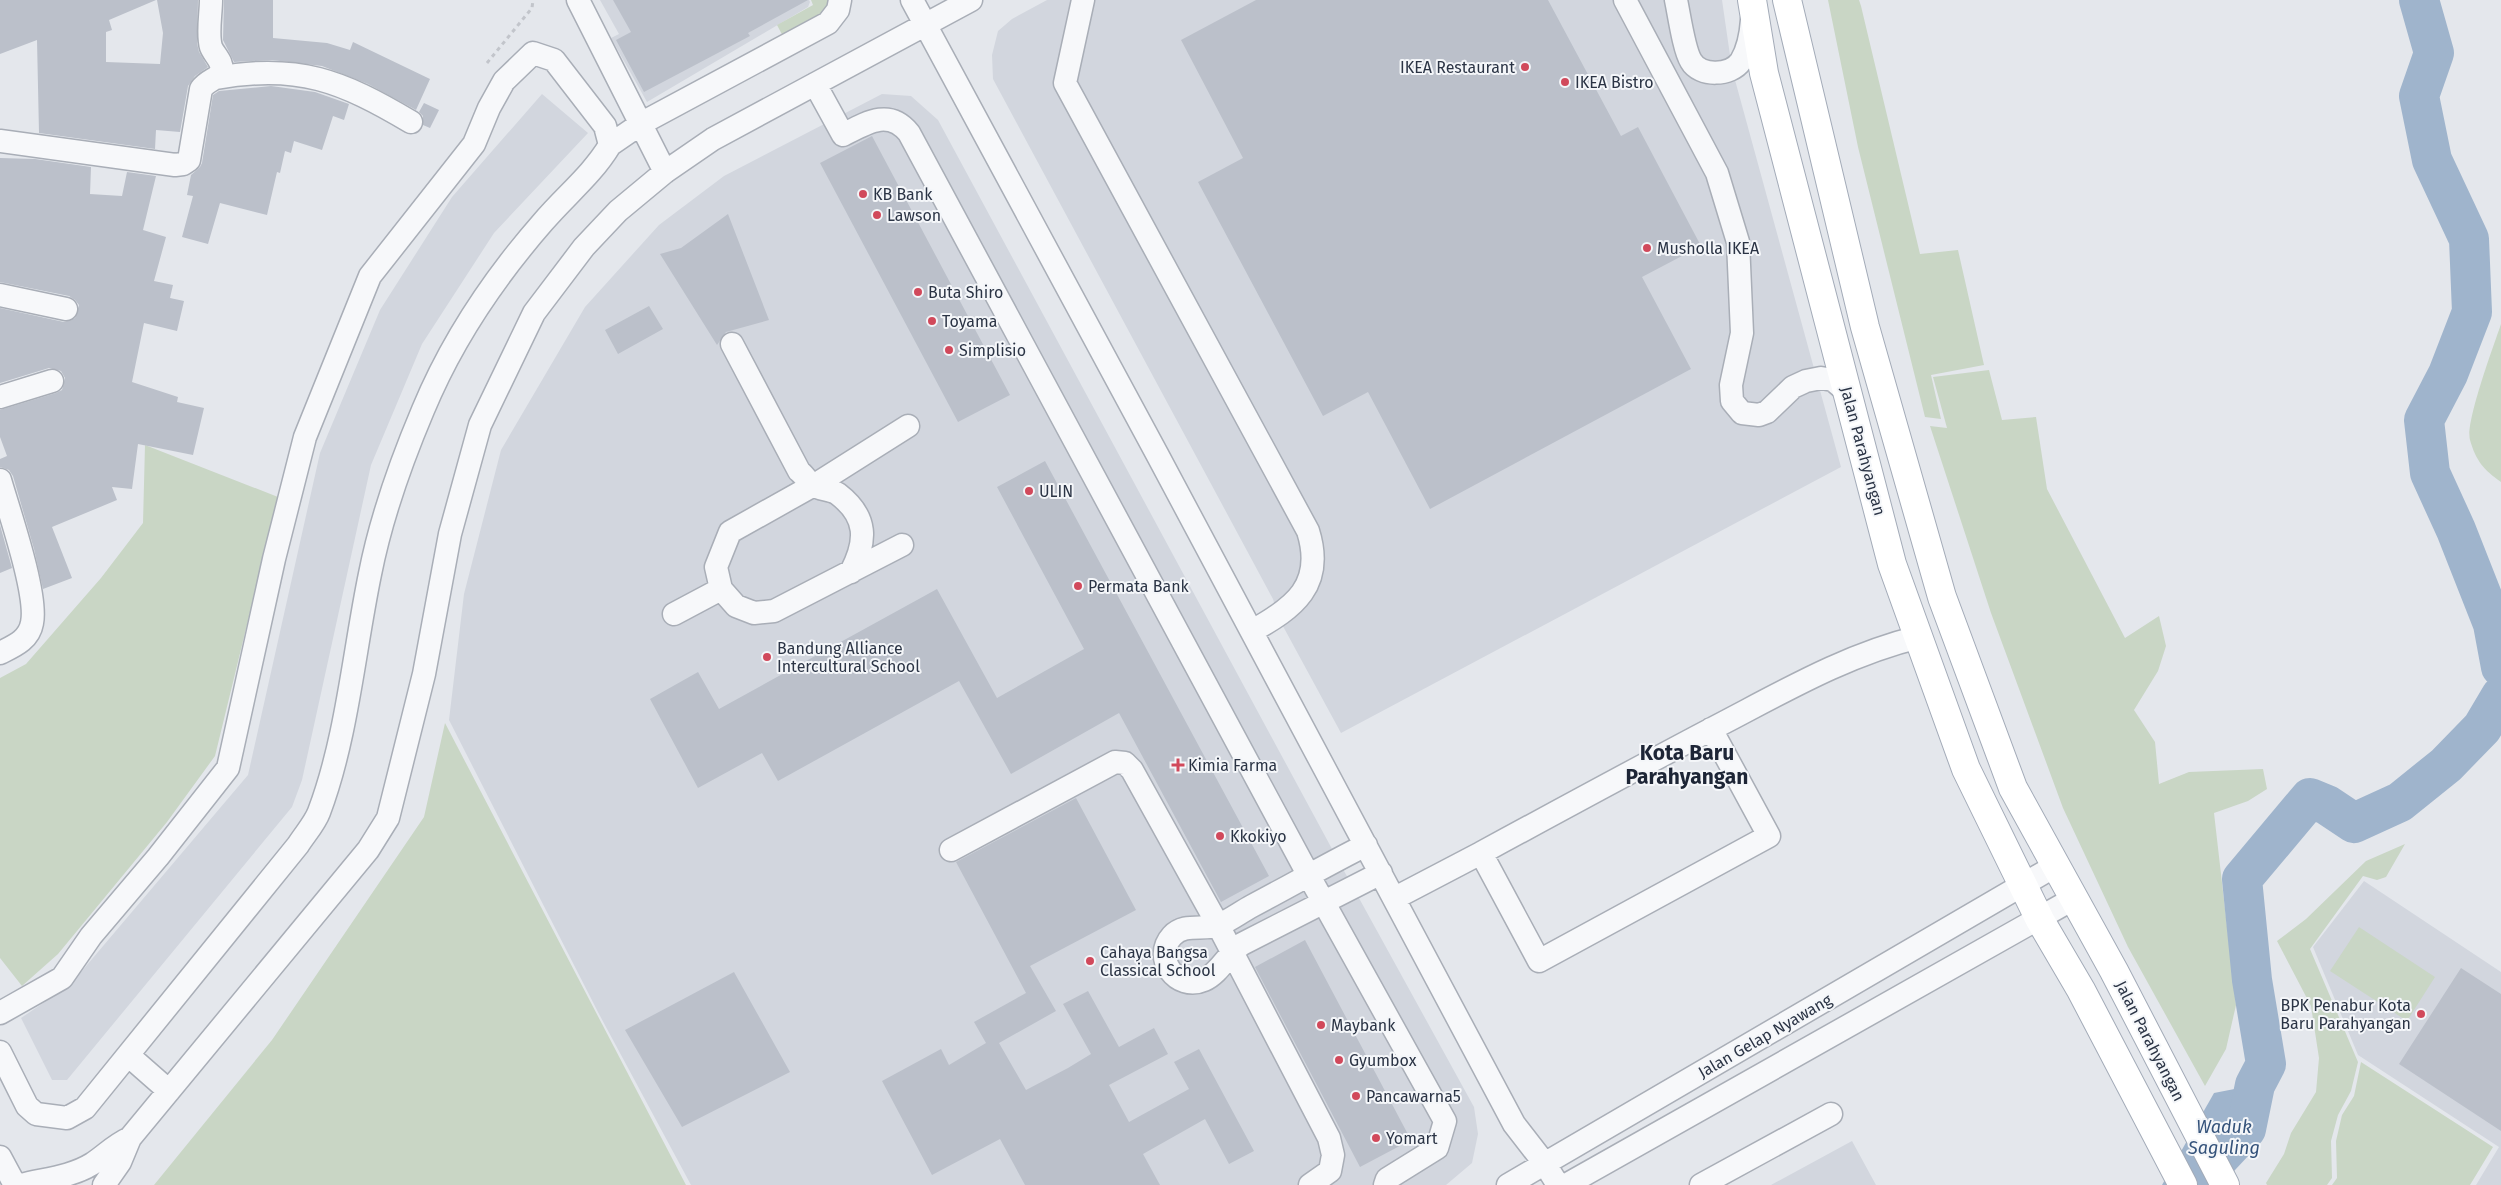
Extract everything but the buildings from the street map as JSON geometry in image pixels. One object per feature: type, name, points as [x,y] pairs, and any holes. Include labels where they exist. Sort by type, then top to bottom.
[{"type":"main road","name":"Jalan Parahyangan","points":[[1787,0],[1865,327],[1942,597],[2013,788],[2073,900],[2114,971],[2225,1185]]},
{"type":"main road","points":[[1753,2],[1787,0]]},
{"type":"main road","name":"Jalan Parahyangan","points":[[1753,2],[1764,72],[1892,564],[1966,769],[2040,920],[2083,995],[2183,1185]]},
{"type":"street","points":[[210,0],[211,46],[221,64],[221,72],[216,78]]},
{"type":"street","points":[[578,0],[642,123],[664,172]]},
{"type":"street","points":[[0,1052],[27,1106],[36,1114],[67,1118],[85,1108],[298,845],[319,813],[338,748],[370,572],[395,484],[423,409],[451,348],[510,260],[550,214],[599,163],[610,146],[642,123],[828,23],[838,10],[840,0]]},
{"type":"street","points":[[912,0],[1252,631],[1514,1124],[1545,1164],[1558,1185]]},
{"type":"street","points":[[104,1185],[120,1162],[130,1138],[380,834],[388,818],[424,674],[450,534],[480,425],[534,313],[584,247],[618,211],[664,172],[712,139],[971,0]]},
{"type":"street","points":[[1083,0],[1065,83],[1308,531],[1312,543],[1312,568],[1304,592],[1285,612],[1252,631]]},
{"type":"street","points":[[1625,0],[1717,173],[1738,242],[1742,333],[1731,385],[1732,401],[1742,413],[1759,416],[1767,412],[1793,387],[1806,381],[1821,378],[1833,380],[1847,392]]},
{"type":"street","points":[[1676,0],[1690,60],[1699,70],[1709,73],[1732,69],[1740,63],[1750,36],[1753,2]]},
{"type":"street","points":[[0,1013],[62,978],[91,936],[158,857],[228,768],[272,568],[305,438],[370,276],[474,144],[489,108],[504,82],[533,53],[554,60],[605,126],[610,146]]},
{"type":"street","points":[[0,141],[175,165],[183,164],[188,160],[201,89],[206,82],[240,73],[277,71],[305,74],[338,83],[411,122]]},
{"type":"street","points":[[815,84],[843,135],[879,119],[898,123],[910,134],[1309,876],[1445,1121],[1437,1148],[1387,1179],[1385,1185]]},
{"type":"street","points":[[0,295],[66,308]]},
{"type":"street","points":[[732,344],[799,471],[813,485],[837,493],[856,511],[863,530],[861,552],[852,572]]},
{"type":"street","points":[[0,397],[52,381]]},
{"type":"street","points":[[902,545],[774,612],[754,613],[736,606],[721,589],[716,567],[730,532],[813,485],[908,426]]},
{"type":"street","points":[[0,480],[31,589],[32,616],[32,622],[25,638],[0,653]]},
{"type":"street","points":[[674,614],[721,589]]},
{"type":"street","points":[[1395,898],[1711,729],[1847,660],[1919,637]]},
{"type":"street","points":[[1481,853],[1539,961],[1769,836],[1711,729]]},
{"type":"street","points":[[951,850],[1115,762],[1125,763],[1132,770],[1218,926],[1329,1138],[1334,1155],[1330,1171],[1310,1185]]},
{"type":"street","points":[[1366,845],[1218,926],[1189,927],[1172,936],[1165,951],[1168,968],[1180,980],[1197,982],[1206,980],[1231,951],[1381,872]]},
{"type":"street","points":[[2023,886],[2055,866]]},
{"type":"street","name":"Jalan Gelap Nyawang","points":[[1519,1182],[1545,1164],[2023,886]]},
{"type":"street","points":[[2040,920],[2073,900]]},
{"type":"street","name":"Jalan Gelap Nyawang","points":[[1566,1185],[2040,920]]},
{"type":"street","points":[[128,1055],[169,1091]]},
{"type":"street","points":[[1701,1185],[1831,1114]]},
{"type":"street","points":[[1514,1124],[1519,1182]]},
{"type":"street","points":[[21,1185],[74,1173],[130,1138]]},
{"type":"street","points":[[0,1157],[16,1185]]},
{"type":"shaded area","points":[[600,0],[809,0],[810,2],[808,7],[647,102],[611,38],[619,34]]},
{"type":"shaded area","points":[[1047,0],[1722,0],[1732,69],[1841,467],[1341,733],[1278,617],[1273,599],[993,79],[992,55],[998,31],[1012,19]]},
{"type":"shaded area","points":[[542,94],[588,133],[494,233],[422,344],[371,465],[302,780],[292,807],[67,1080],[52,1080],[21,1018],[70,985],[248,775],[320,453],[380,310],[452,197]]},
{"type":"shaded area","points":[[882,94],[911,96],[938,120],[1338,860],[1474,1107],[1478,1134],[1472,1163],[1446,1185],[691,1185],[599,1014],[449,720],[464,594],[501,450],[585,307],[659,225],[724,176]]},
{"type":"shaded area","name":"BPK Penabur Kota Baru Parahyangan","points":[[2364,881],[2501,972],[2501,1185],[2476,1185],[2499,1147],[2358,1055],[2313,947]]},
{"type":"shaded area","points":[[1852,1141],[1876,1185],[1771,1185]]},
{"type":"green space","points":[[811,0],[831,0],[832,12],[786,42],[777,25],[813,5]]},
{"type":"green space","points":[[1828,0],[1859,0],[1920,254],[1958,250],[1984,365],[1931,375],[1941,419],[1925,417],[1858,147]]},
{"type":"green space","points":[[2501,324],[2501,482],[2485,469],[2478,459],[2470,440],[2470,431],[2481,383]]},
{"type":"green space","points":[[1989,370],[2002,420],[2036,417],[2047,489],[2125,638],[2159,616],[2166,646],[2158,671],[2134,710],[2155,742],[2159,784],[2189,772],[2263,769],[2267,789],[2248,801],[2214,813],[2236,1005],[2226,1049],[2205,1086],[2128,947],[2063,808],[1991,613],[1930,426],[1947,428],[1933,377]]},
{"type":"green space","points":[[145,445],[278,497],[215,756],[167,822],[58,954],[22,986],[0,958],[0,678],[26,664],[101,578],[143,523]]},
{"type":"green space","points":[[445,723],[686,1185],[154,1185],[272,1040],[424,817]]},
{"type":"green space","points":[[2405,844],[2386,877],[2377,880],[2363,876],[2310,949],[2358,1062],[2351,1091],[2338,1115],[2331,1141],[2332,1178],[2327,1185],[2267,1185],[2266,1183],[2284,1154],[2291,1133],[2316,1092],[2319,1058],[2311,1006],[2277,941],[2306,919],[2366,861]]},
{"type":"green space","points":[[2359,927],[2435,977],[2407,1021],[2330,971]]},
{"type":"green space","points":[[2361,1062],[2493,1147],[2470,1185],[2332,1185],[2337,1178],[2336,1141],[2342,1115],[2354,1096]]},
{"type":"water","name":"Waduk Saguling","points":[[2255,1085],[2270,1096],[2267,1114],[2250,1154],[2221,1185],[2162,1185],[2214,1093]]},
{"type":"waterway","points":[[2419,0],[2434,53],[2419,96],[2432,160],[2469,239],[2472,312],[2448,374],[2424,420],[2430,473],[2456,530],[2493,624],[2501,667]]},
{"type":"waterway","points":[[2240,1135],[2246,1129],[2255,1085],[2266,1064],[2252,980],[2242,879],[2310,798],[2327,805],[2354,823],[2400,802],[2446,765],[2482,728],[2501,696]]},
{"type":"place","name":"IKEA Restaurant","points":[[1525,67]]},
{"type":"place","name":"IKEA Bistro","points":[[1565,82]]},
{"type":"place","name":"KB Bank","points":[[863,194]]},
{"type":"place","name":"Lawson","points":[[877,215]]},
{"type":"place","name":"Musholla IKEA","points":[[1647,248]]},
{"type":"place","name":"Buta Shiro","points":[[918,292]]},
{"type":"place","name":"Toyama","points":[[932,321]]},
{"type":"place","name":"Simplisio","points":[[949,350]]},
{"type":"place","name":"ULIN","points":[[1029,491]]},
{"type":"place","name":"Permata Bank","points":[[1078,586]]},
{"type":"place","name":"Bandung Alliance Intercultural School","points":[[767,657]]},
{"type":"place","name":"Kimia Farma","points":[[1178,765]]},
{"type":"place","name":"Kkokiyo","points":[[1220,836]]},
{"type":"place","name":"Cahaya Bangsa Classical School","points":[[1090,961]]},
{"type":"place","name":"BPK Penabur Kota Baru Parahyangan","points":[[2421,1014]]},
{"type":"place","name":"Maybank","points":[[1321,1025]]},
{"type":"place","name":"Gyumbox","points":[[1339,1060]]},
{"type":"place","name":"Pancawarna5","points":[[1356,1096]]},
{"type":"place","name":"Yomart","points":[[1376,1138]]},
{"type":"district","name":"Kota Baru Parahyangan","points":[[1687,765]]}]
